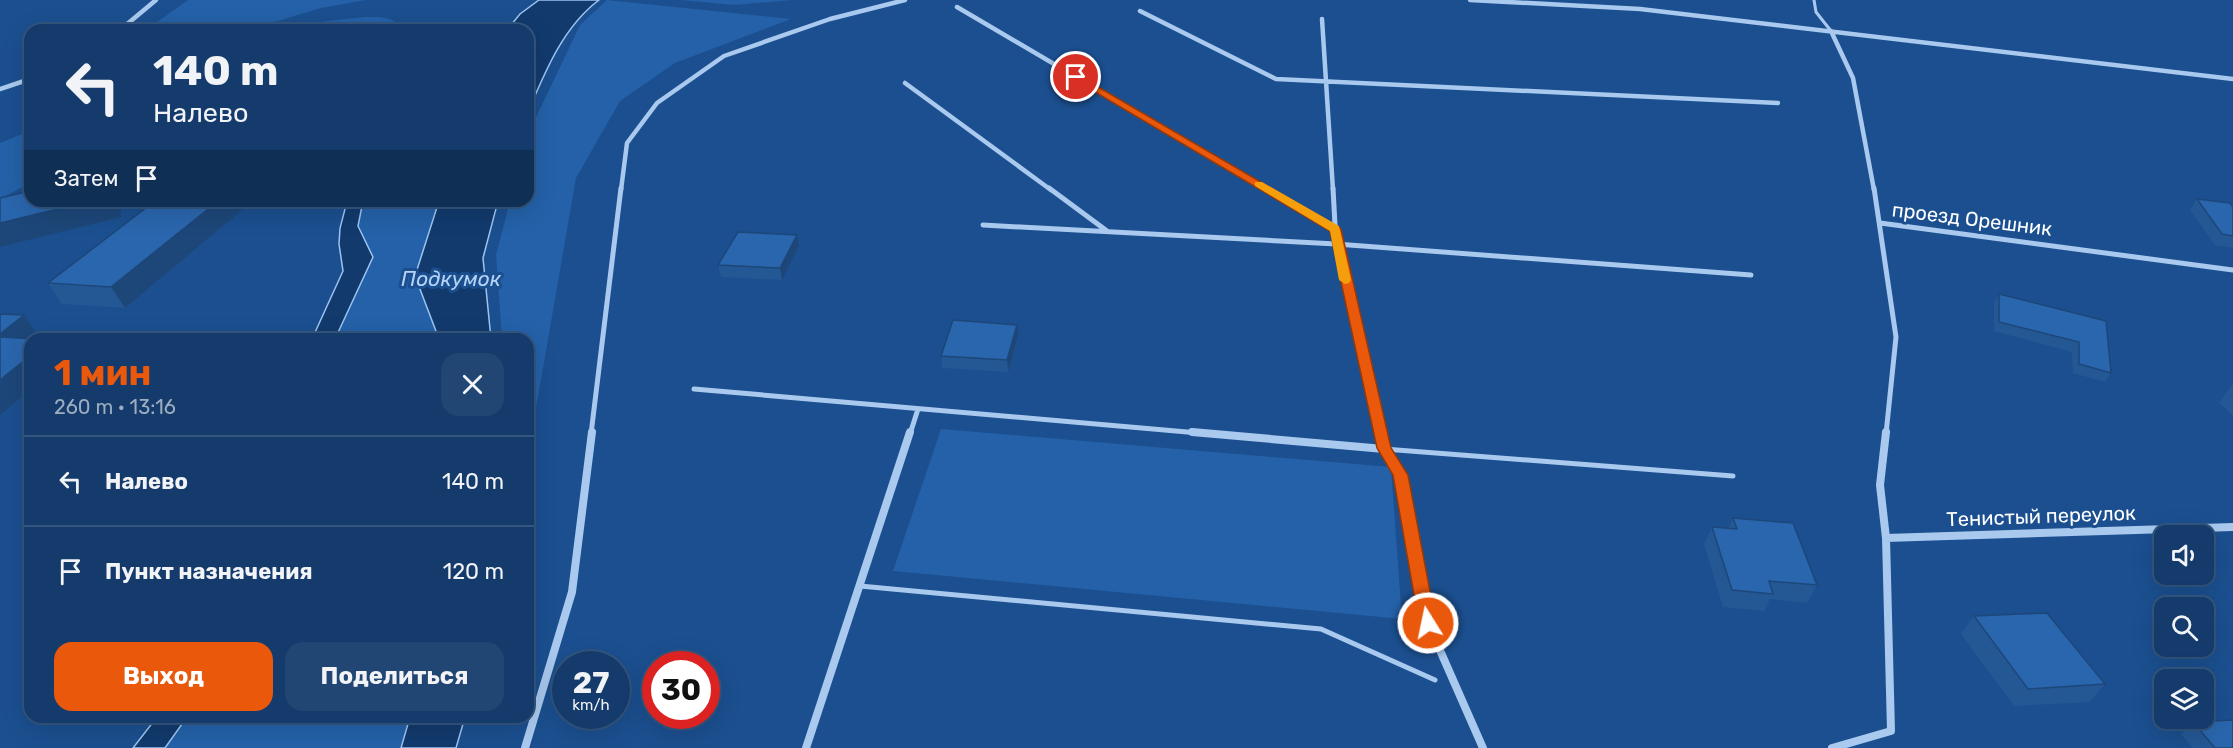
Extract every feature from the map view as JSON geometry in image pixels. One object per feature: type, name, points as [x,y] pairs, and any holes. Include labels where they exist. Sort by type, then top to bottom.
[{"type":"street","points":[[127,24],[156,0]]},
{"type":"street","points":[[534,718],[572,592],[627,143],[657,103],[724,56],[830,19],[905,0]]},
{"type":"street","points":[[1470,0],[1640,9],[2233,79]]},
{"type":"street","points":[[957,7],[1335,229]]},
{"type":"street","points":[[1140,11],[1276,79],[1778,104]]},
{"type":"street","points":[[1322,19],[1336,244],[1384,448],[1401,475],[1428,623],[1483,748]]},
{"type":"street","points":[[1831,31],[1834,42],[1853,78],[1880,223]]},
{"type":"street","points":[[0,89],[24,80]]},
{"type":"street","points":[[905,83],[1107,232]]},
{"type":"street","name":"проезд Орешник","points":[[1832,748],[1891,731],[1886,538],[1880,485],[1896,337],[1880,223],[2233,270]]},
{"type":"street","points":[[983,225],[1336,244],[1751,275]]},
{"type":"street","points":[[694,389],[1384,448]]},
{"type":"street","points":[[807,748],[918,409]]},
{"type":"street","name":"Тенистый переулок","points":[[1886,538],[2233,527]]},
{"type":"street","points":[[525,748],[533,723]]},
{"type":"lane","points":[[1814,0],[1816,12],[1831,31]]},
{"type":"lane","points":[[1384,448],[1733,476]]},
{"type":"lane","points":[[860,586],[1321,629],[1435,680]]},
{"type":"shaded area","points":[[188,0],[366,0],[321,8],[268,24],[154,24]]},
{"type":"shaded area","points":[[607,0],[791,19],[675,63],[620,101],[576,178],[534,417],[534,333],[502,333],[496,255],[508,207],[534,207],[534,121],[580,25]]},
{"type":"shaded area","points":[[681,0],[793,0],[734,5]]},
{"type":"shaded area","points":[[376,17],[398,24],[318,24],[327,21]]},
{"type":"shaded area","points":[[24,133],[24,186],[0,199],[0,143]]},
{"type":"shaded area","points":[[362,207],[437,207],[426,239],[438,333],[338,333],[373,257],[358,226]]},
{"type":"shaded area","points":[[941,429],[1391,467],[1402,619],[893,571]]},
{"type":"shaded area","points":[[183,723],[408,723],[401,748],[165,748]]},
{"type":"water","points":[[539,0],[599,0],[586,11],[565,37],[548,66],[534,98],[534,24],[512,24],[520,14]]},
{"type":"water","name":"Подкумок","points":[[362,207],[358,226],[373,257],[338,333],[315,333],[343,271],[339,244],[345,209]]},
{"type":"water","name":"Подкумок","points":[[437,207],[496,207],[483,258],[490,333],[437,333],[415,276]]},
{"type":"water","points":[[152,723],[183,723],[165,748],[133,748]]},
{"type":"water","points":[[408,723],[463,723],[456,748],[401,748]]},
{"type":"building","points":[[24,192],[24,207],[65,207],[0,223],[0,198]]},
{"type":"building","points":[[2197,199],[2230,203],[2233,207],[2233,236],[2222,234]]},
{"type":"building","points":[[147,207],[211,207],[111,287],[48,283]]},
{"type":"building","points":[[738,232],[797,235],[780,268],[718,265]]},
{"type":"building","points":[[1999,294],[2106,321],[2111,373],[2079,364],[2079,342],[1999,322]]},
{"type":"building","points":[[0,314],[24,315],[0,334]]},
{"type":"building","points":[[953,320],[1017,325],[1007,360],[941,356]]},
{"type":"building","points":[[0,337],[24,338],[24,361],[0,380]]},
{"type":"building","points":[[1733,518],[1793,523],[1817,585],[1769,581],[1773,594],[1732,590],[1712,527],[1737,529]]},
{"type":"building","points":[[2047,613],[2105,684],[2028,689],[1974,616]]},
{"type":"building","points":[[2233,720],[2233,748],[2215,748],[2199,729],[2214,729],[2214,721]]},
{"type":"slow traffic","points":[[1258,184],[1335,229],[1336,244],[1345,280]]},
{"type":"route","points":[[1076,77],[1335,229],[1336,244],[1384,448],[1401,475],[1428,623]]}]
